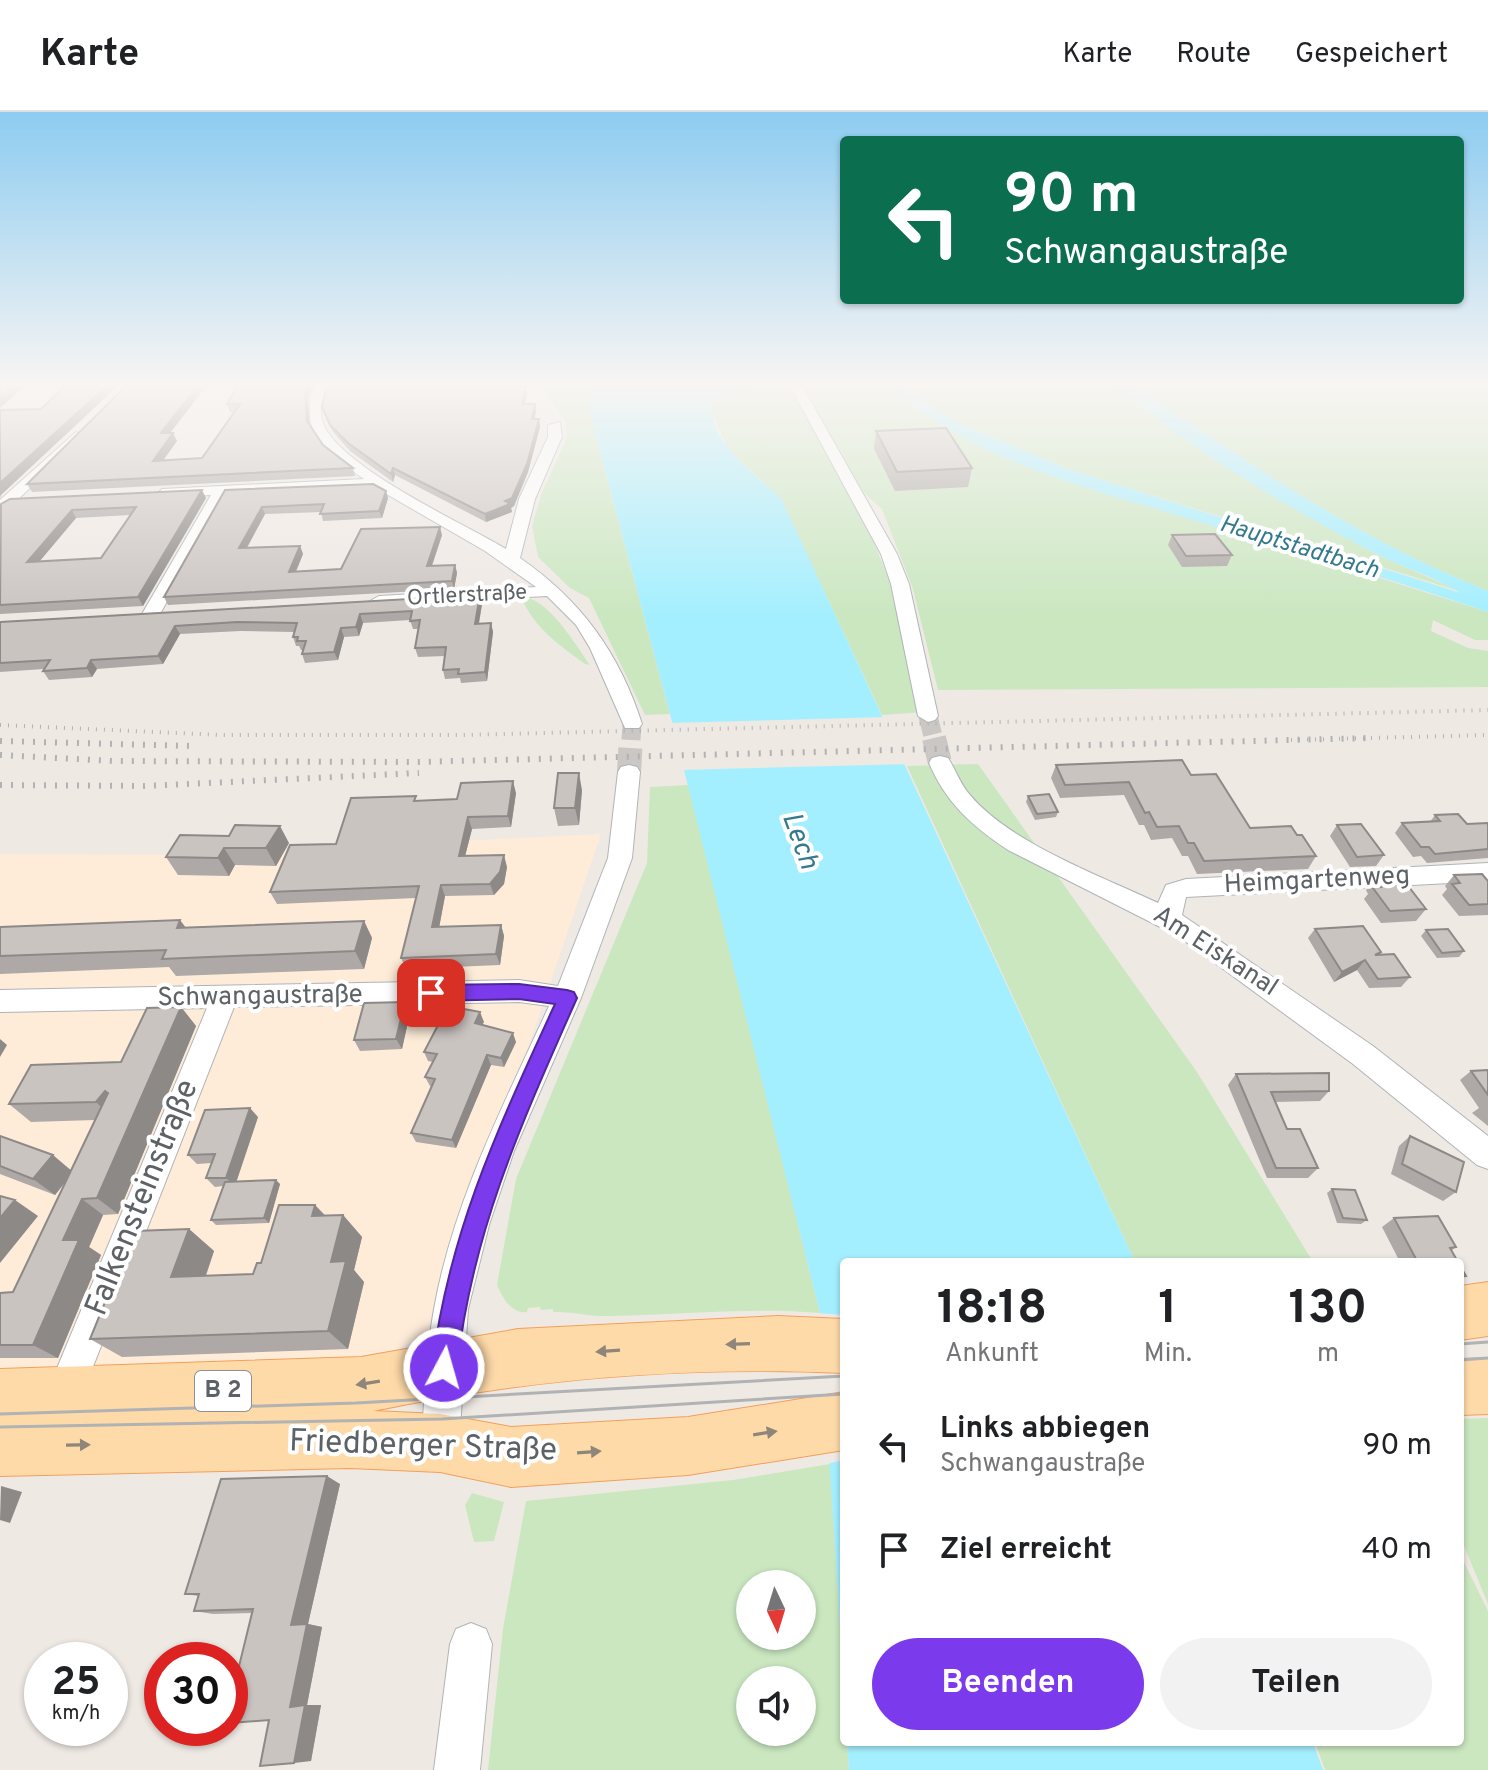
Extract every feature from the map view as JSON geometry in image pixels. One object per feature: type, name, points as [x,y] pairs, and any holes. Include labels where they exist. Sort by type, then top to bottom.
[{"type":"main road","points":[[1464,1312],[1488,1309]]},
{"type":"main road","name":"Friedberger Straße","points":[[0,1397],[361,1385],[518,1357],[686,1346],[778,1343],[840,1346]]},
{"type":"main road","points":[[1464,1387],[1488,1386]]},
{"type":"main road","name":"Friedberger Straße","points":[[0,1447],[350,1439],[440,1443],[511,1457],[688,1446],[840,1422]]},
{"type":"street","points":[[4,504],[49,461]]},
{"type":"street","points":[[351,461],[380,483],[511,560],[551,591],[584,623],[627,706],[632,724]]},
{"type":"street","points":[[511,560],[527,499],[544,461]]},
{"type":"street","points":[[838,461],[889,554],[900,584],[928,716]]},
{"type":"street","points":[[148,493],[380,483]]},
{"type":"street","points":[[151,614],[222,489]]},
{"type":"street","points":[[4,504],[40,499]]},
{"type":"street","name":"Ortlerstraße","points":[[361,602],[551,591]]},
{"type":"street","name":"Am Eiskanal","points":[[940,763],[950,789],[974,814],[1004,836],[1169,918],[1351,1046],[1488,1155]]},
{"type":"street","points":[[440,1443],[451,1309],[473,1225],[498,1151],[567,998],[620,858],[629,772]]},
{"type":"street","name":"Heimgartenweg","points":[[1169,918],[1169,906],[1175,891],[1186,888],[1488,872]]},
{"type":"street","name":"Schwangaustraße","points":[[0,1001],[519,991],[567,998]]},
{"type":"street","name":"Falkensteinstraße","points":[[63,1397],[224,999]]},
{"type":"street","points":[[457,1770],[471,1644]]},
{"type":"shaded area","points":[[601,834],[430,1335],[377,1358],[0,1375],[0,854],[166,855]]},
{"type":"green space","points":[[556,461],[602,461],[670,714],[645,715],[589,598],[570,588],[538,557],[532,526],[542,492]]},
{"type":"green space","points":[[740,461],[832,461],[860,509],[890,582],[925,712],[882,715],[781,499]]},
{"type":"green space","points":[[841,461],[1025,461],[1051,474],[1488,612],[1488,640],[1475,640],[1433,620],[1431,631],[1468,648],[1488,651],[1488,687],[938,690],[913,589],[882,509],[866,495]]},
{"type":"green space","points":[[1050,461],[1222,461],[1290,506],[1378,555],[1462,592]]},
{"type":"green space","points":[[1248,461],[1488,461],[1488,591],[1394,548]]},
{"type":"green space","points":[[521,597],[531,599],[550,613],[590,665],[548,635]]},
{"type":"green space","points":[[978,764],[1197,1072],[1311,1258],[1133,1258],[907,766]]},
{"type":"green space","points":[[689,785],[820,1313],[741,1311],[602,1316],[553,1312],[553,1309],[541,1310],[540,1307],[521,1312],[512,1308],[497,1285],[516,1179],[647,863],[650,787]]},
{"type":"green space","points":[[1488,1418],[1488,1604],[1464,1546],[1464,1419]]},
{"type":"green space","points":[[830,1464],[840,1625],[840,1746],[847,1746],[849,1770],[488,1770],[503,1629],[526,1501],[733,1480]]},
{"type":"green space","points":[[472,1493],[504,1502],[494,1541],[474,1542],[465,1505]]},
{"type":"green space","points":[[1464,1562],[1488,1611],[1488,1770],[1325,1770],[1316,1746],[1464,1746]]},
{"type":"water","name":"Lech","points":[[603,461],[740,461],[781,498],[1133,1258],[840,1258],[840,1626],[820,1313],[670,714]]},
{"type":"water","name":"Hauptstadtbach","points":[[1013,461],[1050,461],[1461,593],[1342,536],[1218,461],[1248,461],[1349,524],[1488,591],[1488,612],[1108,495]]},
{"type":"water","points":[[847,1746],[1314,1746],[1323,1770],[849,1770]]},
{"type":"pier","points":[[888,717],[911,764],[680,770],[668,723]]},
{"type":"pier","points":[[816,1313],[840,1315],[840,1461],[826,1464]]},
{"type":"building","points":[[0,461],[24,461],[0,483]]},
{"type":"building","points":[[50,461],[344,461],[353,468],[27,484]]},
{"type":"building","points":[[373,461],[528,461],[512,498],[505,501],[510,504],[485,514],[393,468],[391,474]]},
{"type":"building","points":[[892,461],[968,461],[972,468],[897,472]]},
{"type":"building","points":[[373,484],[386,491],[379,511],[320,514],[324,504],[262,507],[239,548],[300,546],[289,572],[341,569],[361,529],[440,527],[427,566],[455,565],[452,581],[164,597],[225,490]]},
{"type":"building","points":[[202,490],[138,597],[0,605],[1,504],[10,499]],"holes":[[[136,507],[101,558],[27,562],[72,510]]]},
{"type":"building","points":[[1215,534],[1232,555],[1186,556],[1172,535]]},
{"type":"building","points":[[480,595],[475,624],[491,623],[485,672],[458,674],[459,669],[443,670],[446,647],[415,648],[420,620],[410,621],[412,611],[360,614],[356,627],[341,628],[334,652],[302,654],[306,641],[297,641],[298,637],[293,637],[297,623],[237,622],[175,626],[158,656],[91,660],[87,668],[43,671],[50,660],[0,663],[0,622]]},
{"type":"building","points":[[1182,760],[1191,775],[1216,774],[1250,828],[1291,826],[1297,835],[1302,835],[1316,856],[1204,861],[1194,843],[1188,843],[1179,826],[1157,827],[1149,812],[1145,813],[1129,782],[1065,785],[1056,765]]},
{"type":"building","points":[[558,773],[579,773],[575,808],[554,808]]},
{"type":"building","points":[[513,781],[508,816],[468,817],[459,856],[504,855],[500,872],[490,884],[441,885],[432,927],[501,925],[496,954],[401,958],[419,886],[270,892],[290,845],[336,844],[351,798],[416,796],[414,801],[457,799],[461,783]]},
{"type":"building","points":[[1049,794],[1058,812],[1037,814],[1028,796]]},
{"type":"building","points":[[1458,814],[1467,824],[1488,823],[1488,849],[1435,854],[1429,847],[1421,847],[1402,823],[1440,821],[1435,815]]},
{"type":"building","points":[[1361,824],[1384,855],[1357,857],[1337,825]]},
{"type":"building","points":[[235,825],[280,826],[266,848],[224,848],[218,858],[166,857],[180,835],[229,836]]},
{"type":"building","points":[[1482,874],[1488,881],[1488,904],[1469,905],[1452,884],[1460,883],[1454,875]]},
{"type":"building","points":[[1402,878],[1426,909],[1390,911],[1373,888],[1381,887],[1375,879]]},
{"type":"building","points":[[180,920],[177,928],[364,921],[355,951],[162,959],[166,950],[0,956],[0,927]]},
{"type":"building","points":[[1363,926],[1381,952],[1375,955],[1394,954],[1410,977],[1378,979],[1365,960],[1342,972],[1315,929]]},
{"type":"building","points":[[1448,929],[1464,951],[1442,953],[1426,930]]},
{"type":"building","points":[[405,1002],[396,1039],[354,1040],[364,1003]]},
{"type":"building","points":[[448,1006],[480,1012],[475,1023],[513,1033],[501,1058],[487,1055],[452,1140],[411,1133],[435,1079],[425,1077],[437,1054],[424,1052]]},
{"type":"building","points":[[181,1007],[97,1198],[82,1199],[63,1240],[79,1240],[33,1345],[0,1345],[0,1293],[13,1292],[108,1093],[105,1091],[96,1102],[9,1104],[31,1065],[121,1062],[147,1008]]},
{"type":"building","points":[[1488,1070],[1488,1095],[1471,1071]]},
{"type":"building","points":[[1329,1073],[1329,1091],[1271,1092],[1287,1129],[1300,1129],[1318,1168],[1276,1168],[1236,1074]]},
{"type":"building","points":[[250,1108],[226,1178],[206,1178],[215,1154],[188,1155],[205,1110]]},
{"type":"building","points":[[0,1136],[53,1155],[33,1179],[0,1166]]},
{"type":"building","points":[[1410,1136],[1464,1162],[1456,1192],[1402,1164]]},
{"type":"building","points":[[276,1180],[264,1218],[211,1220],[225,1182]]},
{"type":"building","points":[[1332,1189],[1355,1190],[1367,1220],[1343,1218]]},
{"type":"building","points":[[0,1196],[15,1200],[0,1218]]},
{"type":"building","points":[[279,1205],[315,1205],[312,1216],[343,1215],[331,1262],[346,1261],[328,1331],[90,1339],[134,1231],[189,1229],[171,1277],[253,1274],[257,1263],[261,1263]]},
{"type":"building","points":[[1438,1216],[1456,1247],[1450,1248],[1456,1258],[1415,1258],[1394,1218]]},
{"type":"building","points":[[327,1476],[291,1625],[307,1624],[290,1707],[305,1705],[294,1763],[260,1766],[269,1720],[248,1722],[248,1642],[245,1642],[253,1609],[194,1611],[199,1594],[185,1594],[221,1479]]},
{"type":"tunnel","points":[[928,716],[934,740]]},
{"type":"tunnel","points":[[631,740],[632,724]]},
{"type":"tunnel","points":[[629,772],[631,738]]},
{"type":"tunnel","points":[[934,738],[940,763]]},
{"type":"tram line","points":[[1464,1344],[1488,1342]]},
{"type":"tram line","points":[[1464,1360],[1488,1358]]},
{"type":"tram line","points":[[0,1414],[356,1403],[840,1376]]},
{"type":"tram line","points":[[0,1427],[442,1419],[840,1394]]},
{"type":"railway","points":[[0,725],[221,735],[462,735],[1488,710]]},
{"type":"railway","points":[[1347,739],[1488,735]]},
{"type":"railway","points":[[1347,739],[1370,738]]},
{"type":"railway","points":[[0,755],[113,761],[416,762],[1347,739]]},
{"type":"railway","points":[[1291,740],[1347,739]]},
{"type":"railway","points":[[0,741],[192,746]]},
{"type":"railway","points":[[0,785],[144,786],[419,773]]},
{"type":"route","points":[[431,993],[519,991],[567,998],[498,1151],[473,1225],[451,1309],[444,1368]]}]
